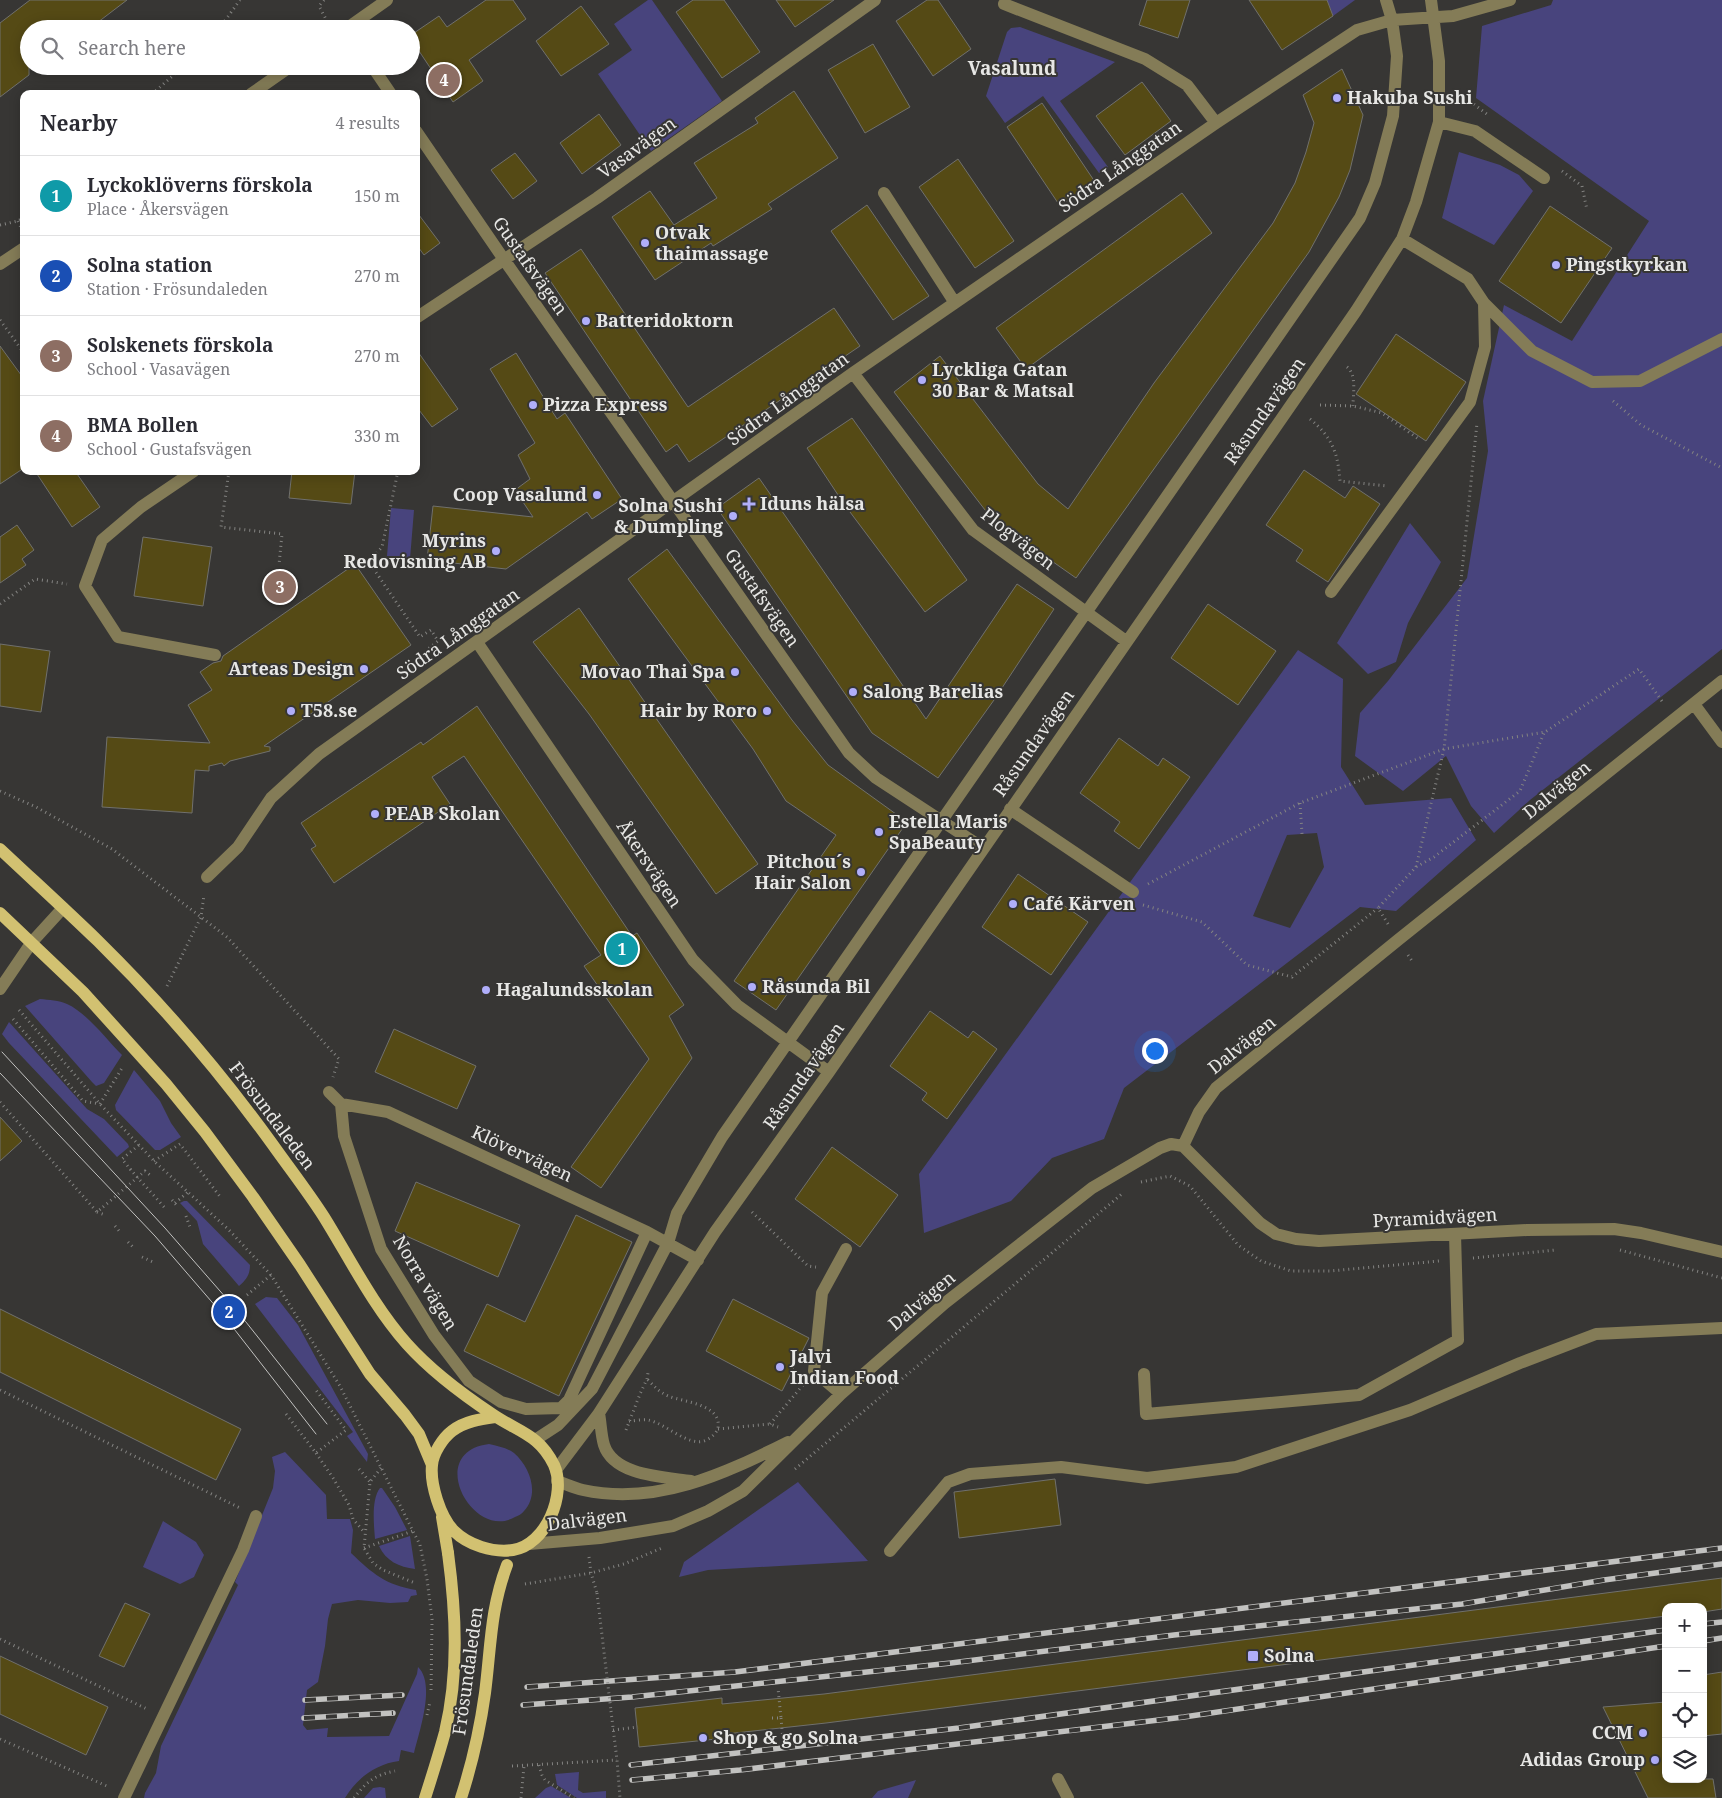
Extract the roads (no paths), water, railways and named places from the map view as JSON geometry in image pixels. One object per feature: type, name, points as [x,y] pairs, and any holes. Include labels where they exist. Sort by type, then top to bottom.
[{"type":"main road","name":"Frösundaleden","points":[[0,850],[63,908],[141,986],[192,1042],[232,1090],[322,1214],[369,1292],[404,1341],[428,1367],[496,1417]]},
{"type":"main road","points":[[0,913],[32,942],[116,1028],[166,1084],[205,1132],[253,1197],[300,1265],[370,1374],[419,1434],[432,1465],[433,1482],[441,1512],[452,1530],[466,1540],[491,1549],[514,1550],[529,1544],[540,1533],[556,1506],[557,1475],[547,1452],[525,1432],[496,1417],[468,1422],[451,1431],[438,1446],[432,1465]]},
{"type":"main road","name":"Frösundaleden","points":[[425,1798],[445,1731],[453,1678],[456,1625],[448,1553],[441,1512]]},
{"type":"main road","name":"Frösundaleden","points":[[461,1798],[479,1729],[498,1588],[514,1550]]},
{"type":"street","points":[[359,20],[387,0]]},
{"type":"street","name":"Vasavägen","points":[[420,315],[505,261],[597,198],[875,0]]},
{"type":"street","name":"Råsundavägen","points":[[535,1440],[558,1425],[592,1390],[668,1243],[677,1213],[722,1137],[1360,218],[1376,183],[1393,116],[1397,56],[1392,20],[1386,0]]},
{"type":"street","name":"Råsundavägen","points":[[557,1475],[715,1232],[829,1072],[1356,311],[1402,239],[1416,202],[1439,122],[1439,61],[1430,0]]},
{"type":"street","name":"Södra Långgatan","points":[[207,877],[238,847],[271,798],[319,754],[853,373],[1216,123],[1357,30],[1392,20],[1453,16],[1510,0]]},
{"type":"street","points":[[1004,4],[1145,59],[1187,85],[1216,123]]},
{"type":"street","points":[[256,90],[278,75]]},
{"type":"street","points":[[378,75],[388,90]]},
{"type":"street","points":[[1439,122],[1476,132],[1544,178]]},
{"type":"street","name":"Gustafsvägen","points":[[420,137],[673,503],[849,753],[876,778],[943,820],[983,848]]},
{"type":"street","points":[[884,192],[955,303]]},
{"type":"street","points":[[1402,239],[1468,279],[1484,303],[1532,351],[1592,382],[1640,381],[1722,339]]},
{"type":"street","points":[[0,264],[20,251]]},
{"type":"street","points":[[1331,592],[1470,402],[1485,347],[1484,303]]},
{"type":"street","name":"Plogvägen","points":[[853,373],[973,530],[1126,641]]},
{"type":"street","points":[[188,475],[141,507],[102,540],[85,586],[118,637],[215,655]]},
{"type":"street","name":"Åkersvägen","points":[[477,642],[694,960],[737,1005],[829,1072]]},
{"type":"street","name":"Dalvägen","points":[[529,1544],[600,1538],[673,1526],[708,1511],[743,1491],[841,1394],[945,1303],[1092,1188],[1160,1148],[1171,1144],[1183,1146],[1200,1112],[1216,1088],[1722,681]]},
{"type":"street","points":[[1694,704],[1722,742]]},
{"type":"street","points":[[1010,809],[1133,892]]},
{"type":"street","points":[[0,989],[32,942],[63,908]]},
{"type":"street","points":[[329,1092],[341,1104]]},
{"type":"street","name":"Klövervägen","points":[[341,1104],[388,1112],[647,1232],[698,1260]]},
{"type":"street","name":"Norra vägen","points":[[341,1104],[344,1136],[381,1249],[434,1335],[469,1381],[501,1402],[526,1409],[561,1408],[569,1400],[647,1232]]},
{"type":"street","name":"Pyramidvägen","points":[[1183,1146],[1260,1224],[1276,1234],[1296,1239],[1319,1241],[1527,1230],[1614,1228],[1722,1252]]},
{"type":"street","points":[[1144,1374],[1146,1414],[1359,1395],[1458,1340],[1455,1234]]},
{"type":"street","points":[[841,1394],[814,1371],[822,1293],[846,1249]]},
{"type":"street","points":[[890,1551],[948,1482],[970,1474],[1061,1467],[1147,1478],[1236,1467],[1410,1410],[1520,1363],[1596,1334],[1722,1328]]},
{"type":"street","points":[[599,1413],[604,1446],[615,1462],[627,1469],[641,1473],[698,1482]]},
{"type":"street","name":"Dalvägen","points":[[557,1475],[582,1490],[611,1494],[652,1492],[698,1482],[738,1467],[799,1437]]},
{"type":"street","points":[[125,1796],[242,1550],[256,1516]]},
{"type":"street","points":[[1058,1779],[1068,1798]]},
{"type":"tram line","points":[[2,1052],[165,1228],[234,1307],[327,1424]]},
{"type":"tram line","points":[[0,1073],[155,1236],[224,1316],[316,1434]]},
{"type":"railway","points":[[527,1687],[735,1672],[1722,1548]]},
{"type":"railway","points":[[523,1705],[632,1697],[951,1663],[1174,1635],[1462,1604],[1604,1580],[1722,1564]]},
{"type":"railway","points":[[1707,1624],[1722,1622]]},
{"type":"railway","points":[[631,1765],[959,1728],[1662,1631]]},
{"type":"railway","points":[[1707,1640],[1722,1638]]},
{"type":"railway","points":[[632,1780],[740,1770],[1184,1717],[1662,1647]]},
{"type":"railway","points":[[305,1700],[402,1695]]},
{"type":"railway","points":[[304,1718],[393,1713]]},
{"type":"place","name":"BMA Bollen","points":[[444,80]]},
{"type":"place","name":"Hakuba Sushi","points":[[1337,98]]},
{"type":"place","name":"Otvak thaimassage","points":[[645,243]]},
{"type":"place","name":"Pingstkyrkan","points":[[1556,265]]},
{"type":"place","name":"Batteridoktorn","points":[[586,321]]},
{"type":"place","name":"Lyckliga Gatan 30 Bar & Matsal","points":[[922,380]]},
{"type":"place","name":"Pizza Express","points":[[533,405]]},
{"type":"place","name":"Coop Vasalund","points":[[597,495]]},
{"type":"place","name":"Iduns hälsa","points":[[749,504]]},
{"type":"place","name":"Solna Sushi & Dumpling","points":[[733,516]]},
{"type":"place","name":"Myrins Redovisning AB","points":[[496,551]]},
{"type":"place","name":"Solskenets förskola","points":[[280,587]]},
{"type":"place","name":"Arteas Design","points":[[364,669]]},
{"type":"place","name":"Movao Thai Spa","points":[[735,672]]},
{"type":"place","name":"Salong Barelias","points":[[853,692]]},
{"type":"place","name":"T58.se","points":[[291,711]]},
{"type":"place","name":"Hair by Roro","points":[[767,711]]},
{"type":"place","name":"PEAB Skolan","points":[[375,814]]},
{"type":"place","name":"Estella Maris SpaBeauty","points":[[879,832]]},
{"type":"place","name":"Pitchou´s Hair Salon","points":[[861,872]]},
{"type":"place","name":"Café Kärven","points":[[1013,904]]},
{"type":"place","name":"Lyckoklöverns förskola","points":[[622,949]]},
{"type":"place","name":"Råsunda Bil","points":[[752,987]]},
{"type":"place","name":"Hagalundsskolan","points":[[486,990]]},
{"type":"place","name":"Solna station","points":[[229,1312]]},
{"type":"place","name":"Jalvi Indian Food","points":[[780,1367]]},
{"type":"place","name":"Solna","points":[[1253,1656]]},
{"type":"place","name":"CCM","points":[[1643,1733]]},
{"type":"place","name":"Shop & go Solna","points":[[703,1738]]},
{"type":"place","name":"Adidas Group","points":[[1655,1760]]},
{"type":"district","name":"Vasalund","points":[[1012,68]]}]
